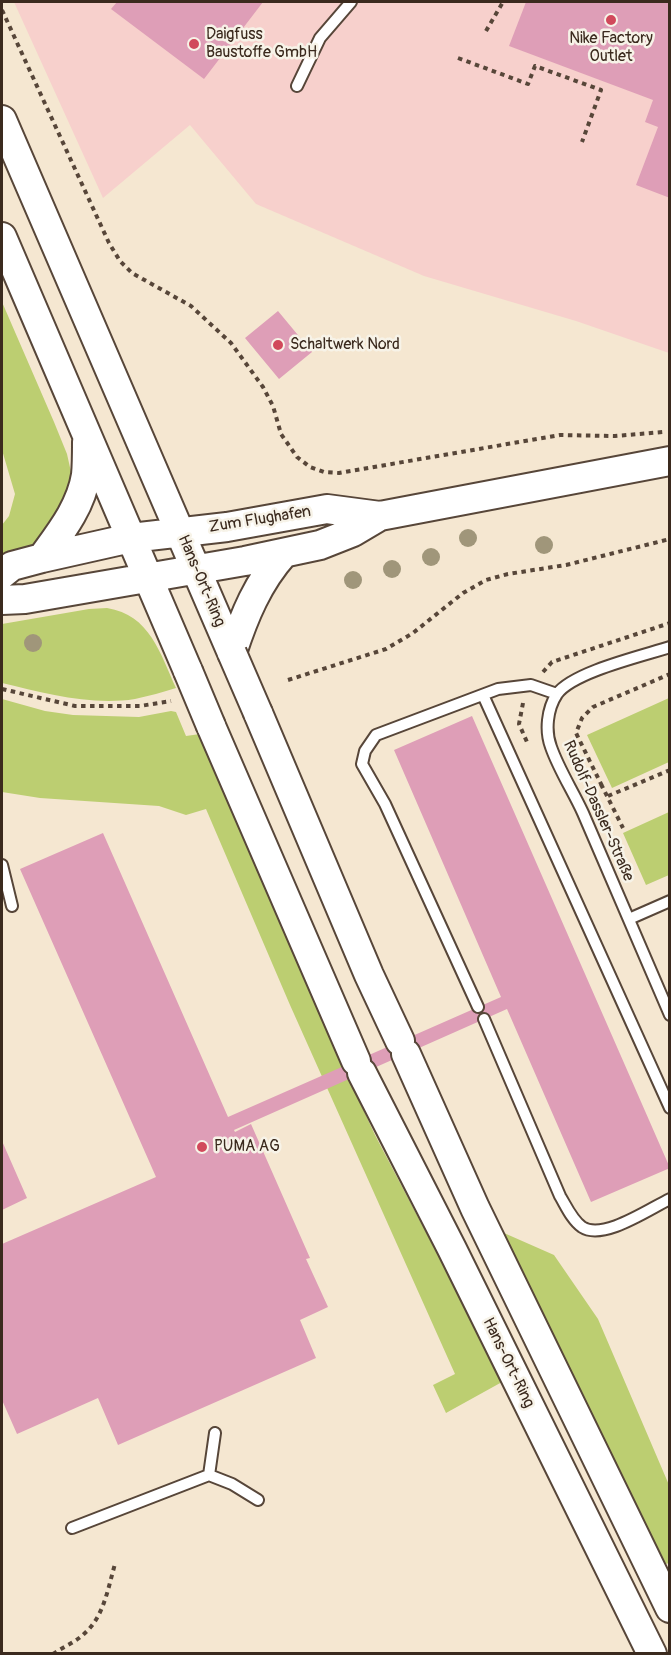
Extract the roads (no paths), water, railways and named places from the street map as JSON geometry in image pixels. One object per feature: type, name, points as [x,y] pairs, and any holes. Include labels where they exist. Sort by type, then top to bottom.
[{"type":"main road","name":"Hans-Ort-Ring","points":[[2,120],[369,975],[476,1208],[669,1608]]},
{"type":"main road","name":"Hans-Ort-Ring","points":[[2,237],[359,1067],[652,1653]]},
{"type":"main road","points":[[42,558],[71,515],[81,495],[86,475],[87,437]]},
{"type":"main road","name":"Zum Flughafen","points":[[2,574],[12,566],[131,538],[227,527],[327,509],[380,516],[669,461]]},
{"type":"main road","name":"Zum Flughafen","points":[[284,553],[320,544],[353,532],[380,516]]},
{"type":"main road","points":[[2,600],[25,599],[284,553]]},
{"type":"main road","points":[[232,653],[240,626],[260,585],[284,553]]},
{"type":"lane","points":[[297,86],[320,38],[351,2]]},
{"type":"lane","points":[[478,1007],[385,804],[362,765],[365,751],[376,735],[498,689],[531,685],[557,694],[571,682],[586,674],[669,647]]},
{"type":"lane","name":"Rudolf-Dassler-Straße","points":[[557,694],[550,710],[547,728],[551,747],[576,798],[669,1015]]},
{"type":"lane","points":[[483,695],[669,1108]]},
{"type":"lane","points":[[2,865],[12,906]]},
{"type":"lane","points":[[629,919],[669,901]]},
{"type":"lane","points":[[484,1019],[560,1196],[582,1227],[593,1232],[609,1229],[669,1199]]},
{"type":"lane","points":[[209,1475],[215,1433]]},
{"type":"lane","points":[[72,1528],[209,1475],[221,1478],[258,1500]]},
{"type":"place","name":"Nike Factory Outlet","points":[[611,20]]},
{"type":"place","name":"Daigfuss Baustoffe GmbH","points":[[194,44]]},
{"type":"place","name":"Schaltwerk Nord","points":[[278,345]]},
{"type":"place","name":"PUMA AG","points":[[202,1147]]}]
